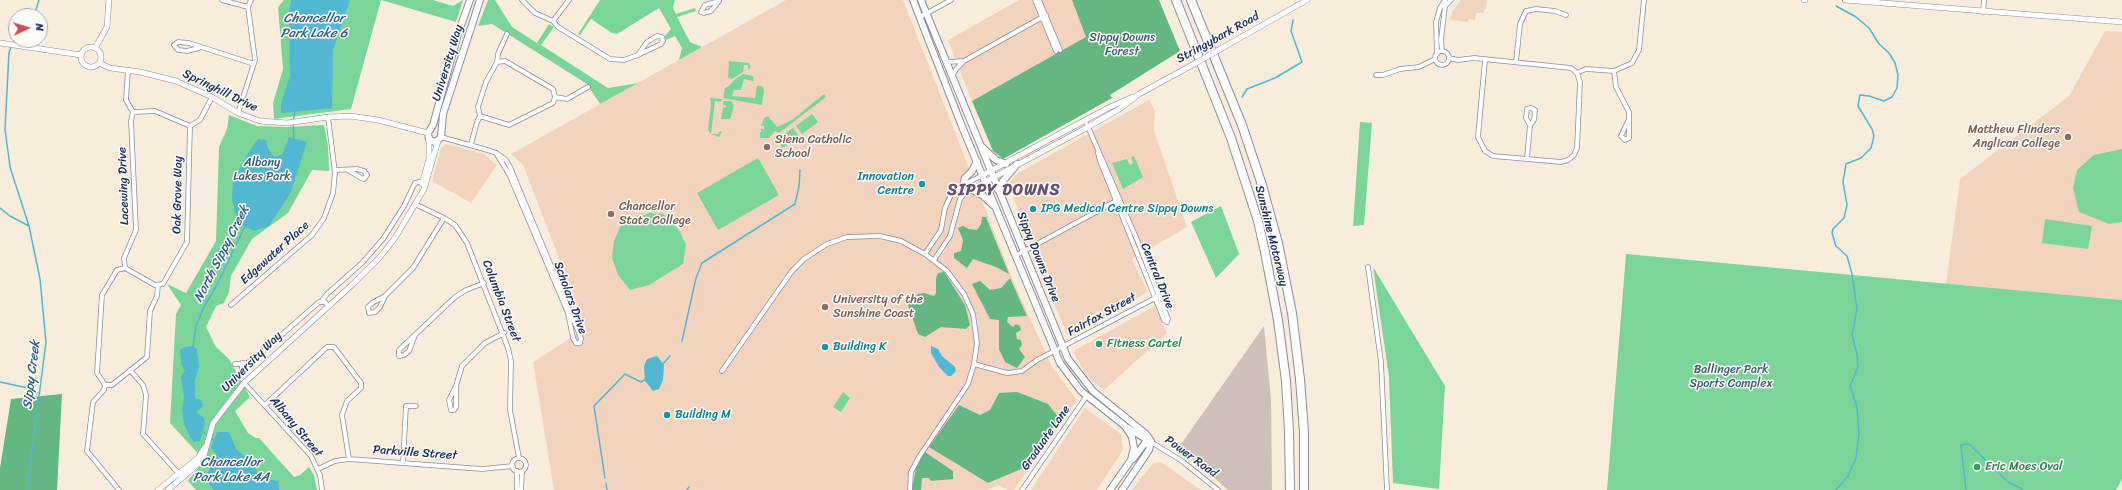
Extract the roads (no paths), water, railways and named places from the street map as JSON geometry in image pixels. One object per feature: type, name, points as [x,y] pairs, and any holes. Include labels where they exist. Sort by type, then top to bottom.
[{"type":"highway","name":"Sunshine Motorway","points":[[1176,0],[1231,138],[1258,221],[1278,320],[1285,374],[1289,431],[1290,490]]},
{"type":"highway","name":"Sunshine Motorway","points":[[1191,0],[1246,137],[1262,185],[1278,243],[1292,313],[1300,379],[1304,432],[1304,490]]},
{"type":"main road","name":"University Way","points":[[429,134],[470,0]]},
{"type":"main road","name":"University Way","points":[[440,137],[443,114],[480,0]]},
{"type":"main road","name":"Sippy Downs Drive","points":[[913,0],[995,207],[1055,352],[1066,373],[1086,397],[1124,426],[1131,435],[1134,443],[1134,452],[1129,463],[1110,490]]},
{"type":"main road","name":"Sippy Downs Drive","points":[[921,0],[1063,348],[1073,367],[1087,384],[1115,410],[1146,434],[1151,442]]},
{"type":"main road","points":[[437,129],[440,137],[432,142],[429,134],[437,129]]},
{"type":"main road","points":[[981,146],[996,160],[1006,164]]},
{"type":"main road","points":[[963,185],[965,178],[972,171],[977,161]]},
{"type":"main road","points":[[998,190],[1003,181],[1017,164]]},
{"type":"main road","points":[[972,190],[981,194],[995,207]]},
{"type":"main road","points":[[1124,426],[1151,442]]},
{"type":"main road","points":[[1129,463],[1146,443],[1151,442]]},
{"type":"main road","points":[[1122,490],[1149,450],[1151,442]]},
{"type":"street","points":[[95,48],[106,27],[109,0]]},
{"type":"street","points":[[222,0],[248,7]]},
{"type":"street","points":[[238,113],[255,60],[248,7],[251,0]]},
{"type":"street","points":[[522,0],[535,13],[553,21],[558,28],[606,57],[624,60],[638,55],[661,44],[663,38],[657,36],[647,42],[638,55]]},
{"type":"street","points":[[553,21],[569,0]]},
{"type":"street","points":[[920,17],[951,0]]},
{"type":"street","points":[[1035,0],[1044,16],[1058,51]]},
{"type":"street","points":[[1040,0],[1044,16]]},
{"type":"street","name":"Stringybark Road","points":[[984,179],[1006,164],[1085,120],[1139,94],[1307,0]]},
{"type":"street","points":[[1445,0],[1440,8],[1436,22],[1437,63],[1442,65],[1447,63],[1449,58]]},
{"type":"street","points":[[1442,51],[1441,40],[1445,6],[1451,0]]},
{"type":"street","points":[[1577,73],[1586,69],[1614,71],[1632,63],[1639,50],[1644,0]]},
{"type":"street","points":[[1845,0],[1983,13],[2122,22]]},
{"type":"street","points":[[1983,13],[1984,0]]},
{"type":"street","points":[[1516,62],[1520,24],[1526,11],[1536,9],[1555,11],[1566,15]]},
{"type":"street","points":[[952,76],[964,61],[1044,16]]},
{"type":"street","points":[[471,144],[480,116],[478,107],[484,88],[497,62],[498,54],[507,34]]},
{"type":"street","points":[[198,48],[187,51],[178,50],[174,46],[181,42],[254,64]]},
{"type":"street","points":[[0,43],[81,55]]},
{"type":"street","points":[[86,48],[95,48],[101,56],[99,62],[91,67],[85,66],[81,61],[81,55],[86,48]]},
{"type":"street","points":[[1376,75],[1383,75],[1400,69],[1419,67],[1442,51]]},
{"type":"street","points":[[1442,51],[1447,53],[1449,58]]},
{"type":"street","points":[[1449,58],[1458,60],[1474,58],[1571,68],[1577,73],[1580,82],[1577,148],[1574,155],[1568,160],[1560,162],[1493,156],[1485,151],[1480,145],[1478,137],[1485,60]]},
{"type":"street","points":[[480,116],[509,125],[553,103],[555,97],[553,89],[505,60],[497,62]]},
{"type":"street","points":[[947,62],[964,61]]},
{"type":"street","name":"Springhill Drive","points":[[99,62],[110,68],[128,70],[176,81],[212,97],[238,113],[260,121],[287,123],[328,117],[366,118],[429,134]]},
{"type":"street","name":"Lacewing Drive","points":[[125,268],[124,258],[136,230],[131,121],[133,112],[126,100],[128,70]]},
{"type":"street","points":[[1614,71],[1616,87],[1630,112],[1628,122]]},
{"type":"street","points":[[555,97],[567,99],[588,87]]},
{"type":"street","name":"Stringybark Road","points":[[992,174],[1017,164],[1088,127],[1121,108],[1139,94]]},
{"type":"street","points":[[133,112],[155,111],[190,126],[200,120],[212,97]]},
{"type":"street","name":"Edgewater Place","points":[[231,305],[318,228],[331,202],[335,170],[328,117]]},
{"type":"street","name":"Central Drive","points":[[1085,120],[1098,152],[1100,161],[1168,319],[1167,322],[1165,322],[1157,296]]},
{"type":"street","points":[[1527,159],[1530,125]]},
{"type":"street","name":"Oak Grove Way","points":[[105,385],[112,385],[147,357],[150,311],[157,296],[158,284],[162,284],[188,242],[190,126]]},
{"type":"street","name":"University Way","points":[[418,198],[429,159],[429,134]]},
{"type":"street","name":"University Way","points":[[168,490],[198,458],[206,444],[213,423],[244,383],[380,257],[403,226],[428,178],[440,137]]},
{"type":"street","name":"Scholars Drive","points":[[440,137],[471,144],[496,153],[506,160],[513,172],[580,334],[580,343],[576,343],[573,338],[568,313],[509,174],[496,153]]},
{"type":"street","points":[[335,170],[348,170]]},
{"type":"street","points":[[925,254],[941,230],[949,200],[963,185],[984,179]]},
{"type":"street","points":[[934,260],[950,236],[958,202],[963,195],[972,190],[984,179]]},
{"type":"street","name":"University Way","points":[[235,364],[253,360],[318,302],[322,301],[327,294],[362,263],[383,239],[404,206],[415,183],[423,181]]},
{"type":"street","points":[[1015,256],[1118,200]]},
{"type":"street","name":"Columbia Street","points":[[415,204],[444,218],[462,233],[484,283],[504,334],[511,361],[510,410],[518,458]]},
{"type":"street","points":[[385,296],[380,307],[375,312],[369,312],[368,307],[385,296],[413,268],[444,218]]},
{"type":"street","points":[[722,371],[792,271],[804,259],[822,246],[847,237],[880,236],[901,241],[925,254],[934,260],[957,283],[972,309],[977,336],[974,364],[962,394],[915,463],[911,472],[910,490]]},
{"type":"street","points":[[1368,267],[1381,362],[1387,490]]},
{"type":"street","points":[[118,490],[87,451],[94,402],[104,390],[105,385],[97,373],[102,295],[117,270],[125,268],[155,285],[158,284]]},
{"type":"street","points":[[415,336],[409,351],[404,355],[399,356],[399,350],[455,297],[466,290],[484,283]]},
{"type":"street","name":"Fairfax Street","points":[[974,364],[1002,372],[1016,373],[1157,296]]},
{"type":"street","points":[[322,301],[328,306]]},
{"type":"street","points":[[456,386],[449,400],[451,410],[454,410],[456,407],[456,386],[460,369],[485,343],[504,334]]},
{"type":"street","points":[[265,405],[327,348],[334,347],[361,383],[361,388],[347,401],[342,415],[349,460]]},
{"type":"street","name":"University Way","points":[[242,363],[242,372]]},
{"type":"street","points":[[130,370],[143,385],[146,395],[143,434],[181,476]]},
{"type":"street","name":"Albany Street","points":[[244,383],[307,452],[318,469],[322,490]]},
{"type":"street","name":"Graduate Lane","points":[[1022,490],[1086,397]]},
{"type":"street","points":[[403,462],[404,405],[416,406]]},
{"type":"street","name":"Power Road","points":[[1151,442],[1182,461],[1218,490]]},
{"type":"street","points":[[517,490],[517,471],[512,466],[514,460],[518,458],[523,459],[526,463],[522,470],[521,490]]},
{"type":"street","name":"Parkville Street","points":[[318,469],[335,461],[349,460],[403,462],[482,469],[512,466]]},
{"type":"street","points":[[517,471],[522,470]]},
{"type":"street","name":"University Way","points":[[158,490],[181,476]]},
{"type":"water","name":"Chancellor Park Lake 6","points":[[291,0],[350,0],[333,50],[332,108],[281,113],[281,103],[290,76],[289,12]]},
{"type":"water","points":[[289,137],[307,142],[291,192],[269,226],[254,231],[242,225],[235,213],[232,198],[233,183],[248,153],[258,139],[266,140],[268,148],[274,157],[282,155]]},
{"type":"water","points":[[193,346],[197,349],[199,367],[195,380],[195,398],[201,400],[203,406],[196,412],[204,418],[205,424],[200,441],[194,442],[184,424],[182,410],[184,397],[181,378],[185,371],[181,363],[180,350],[185,347]]},
{"type":"water","points":[[931,346],[938,349],[942,356],[955,367],[956,371],[951,376],[948,376],[939,367],[931,353]]},
{"type":"water","points":[[657,356],[664,365],[663,380],[659,389],[653,391],[645,381],[644,366],[647,359]]},
{"type":"water","name":"Chancellor Park Lake 4A","points":[[217,432],[229,432],[236,449],[250,460],[261,478],[278,481],[279,490],[213,490],[205,477],[217,456],[211,447]]},
{"type":"waterway","points":[[36,8],[39,0]]},
{"type":"waterway","points":[[1836,6],[1856,17],[1869,28],[1879,44],[1889,53],[1895,63],[1898,75],[1897,88],[1892,97],[1884,101],[1869,96],[1860,95],[1858,106],[1872,129],[1874,136],[1871,148],[1861,158],[1846,164],[1843,182],[1847,205],[1844,218],[1833,229],[1832,233],[1836,246],[1847,256],[1852,274],[1857,309],[1852,335],[1857,354],[1858,367],[1850,386],[1857,407],[1859,434],[1856,458],[1848,476],[1836,490]]},
{"type":"waterway","points":[[1242,97],[1247,89],[1275,78],[1302,62],[1291,31],[1293,20]]},
{"type":"waterway","name":"Sippy Creek","points":[[11,48],[9,52],[5,129],[10,167],[29,226],[40,279],[46,342],[27,490]]},
{"type":"waterway","name":"North Sippy Creek","points":[[294,139],[293,122],[295,111]]},
{"type":"waterway","points":[[682,341],[696,278],[702,263],[795,204],[799,186],[800,170]]},
{"type":"waterway","name":"Sippy Creek","points":[[0,208],[10,216],[29,226]]},
{"type":"waterway","name":"North Sippy Creek","points":[[193,347],[196,326],[204,307],[218,283],[245,226]]},
{"type":"waterway","points":[[662,365],[670,356]]},
{"type":"waterway","points":[[605,478],[594,406],[625,374],[641,382],[646,379]]},
{"type":"waterway","points":[[0,382],[28,388],[38,393]]},
{"type":"waterway","name":"North Sippy Creek","points":[[202,431],[215,441]]},
{"type":"waterway","points":[[1966,490],[1961,445],[1969,444],[2008,482],[2022,489]]},
{"type":"waterway","points":[[606,483],[607,490]]},
{"type":"place","name":"Matthew Flinders Anglican College","points":[[2068,137]]},
{"type":"place","name":"Siena Catholic School","points":[[767,147]]},
{"type":"place","name":"Innovation Centre","points":[[922,184]]},
{"type":"place","name":"IPG Medical Centre Sippy Downs","points":[[1033,209]]},
{"type":"place","name":"Chancellor State College","points":[[611,214]]},
{"type":"place","name":"University of the Sunshine Coast","points":[[825,307]]},
{"type":"place","name":"Fitness Cartel","points":[[1099,344]]},
{"type":"place","name":"Building K","points":[[825,347]]},
{"type":"place","name":"Building M","points":[[667,415]]},
{"type":"place","name":"Eric Moes Oval","points":[[1977,467]]},
{"type":"district","name":"SIPPY DOWNS","points":[[1004,191]]},
{"type":"park label","name":"Sippy Downs Forest","points":[[1122,45]]},
{"type":"park label","name":"Albany Lakes Park","points":[[262,170]]},
{"type":"park label","name":"Ballinger Park Sports Complex","points":[[1731,377]]}]
